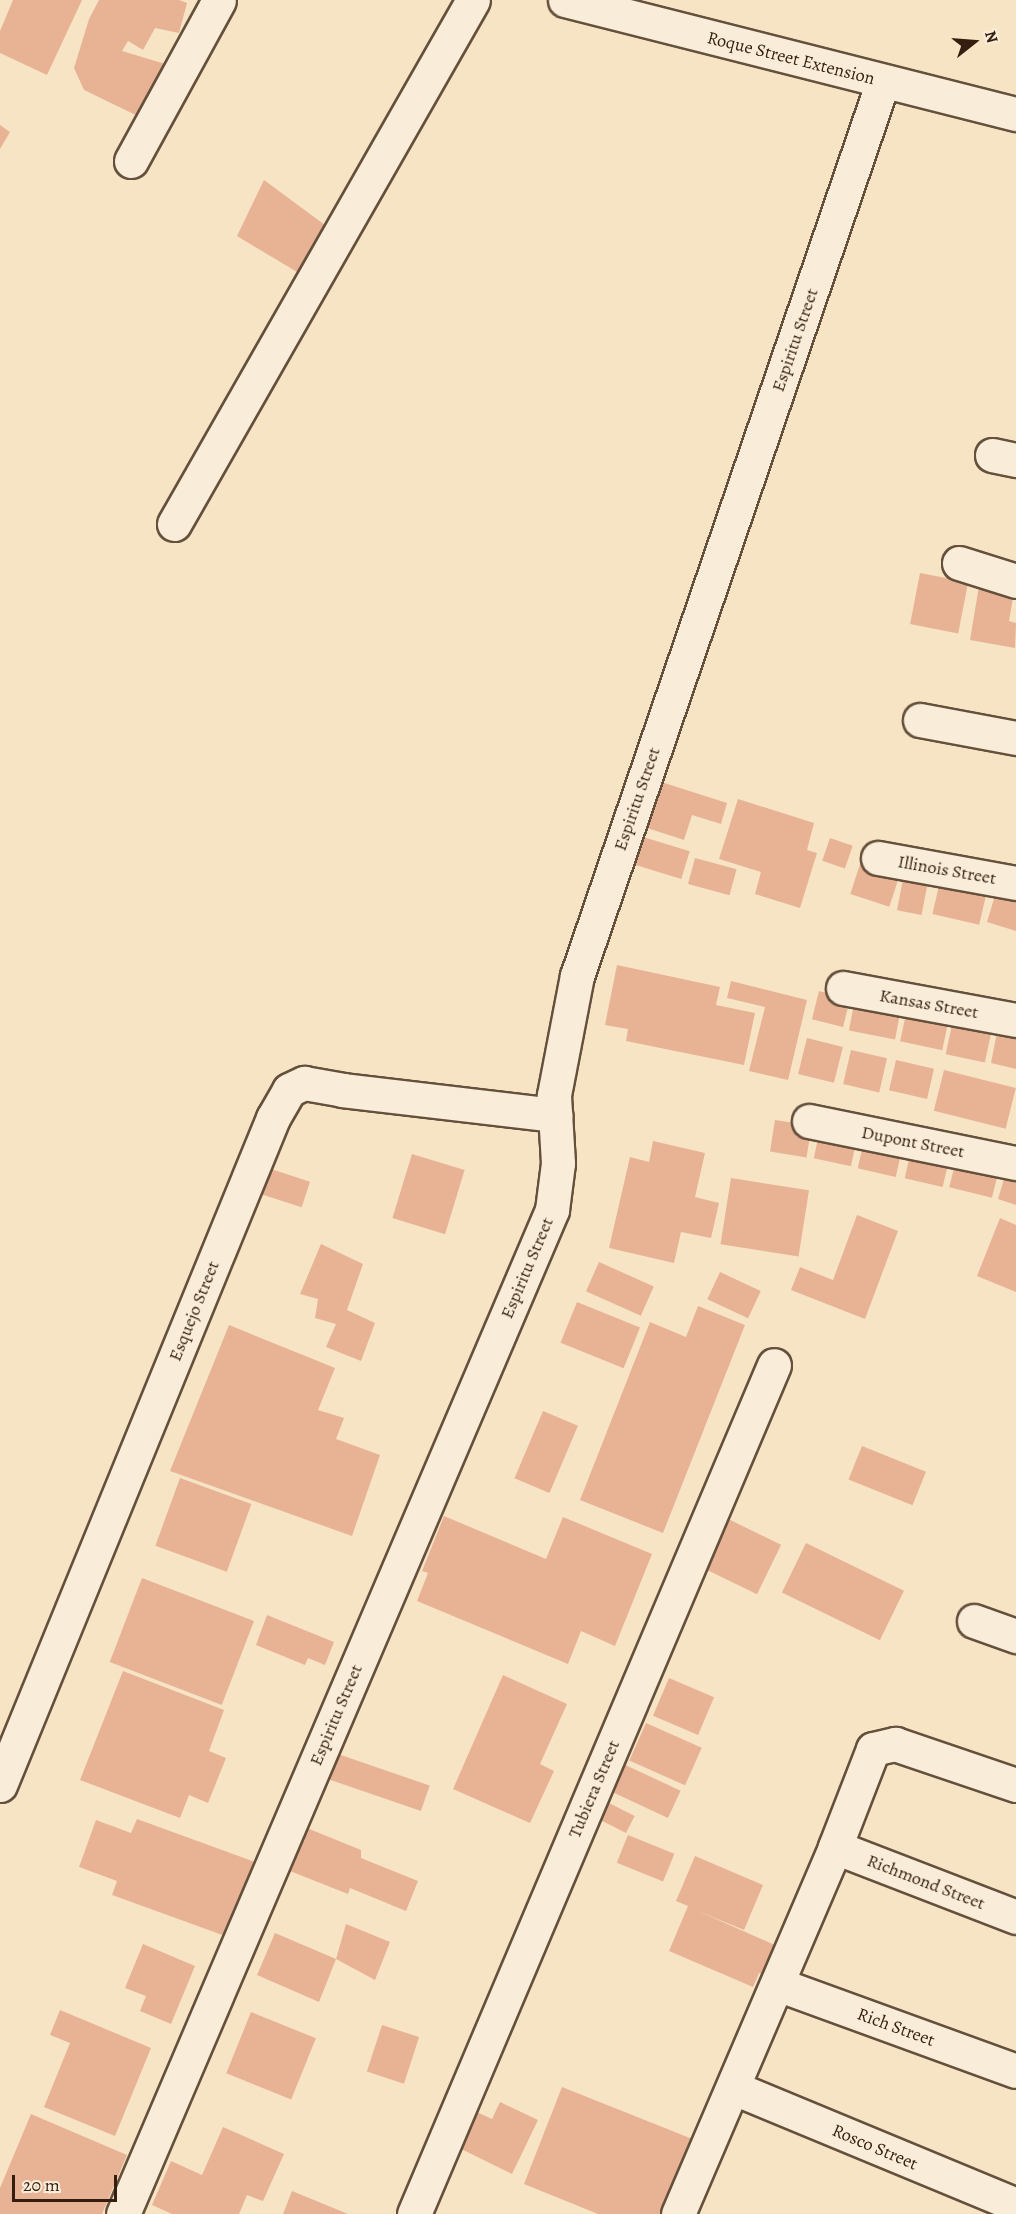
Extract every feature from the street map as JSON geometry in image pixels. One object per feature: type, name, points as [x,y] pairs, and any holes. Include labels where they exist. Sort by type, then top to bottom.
[{"type":"street","points":[[131,161],[219,0]]},
{"type":"street","points":[[174,524],[473,0]]},
{"type":"street","name":"Roque Street Extension","points":[[566,0],[1016,114]]},
{"type":"street","name":"Espiritu Street","points":[[123,2214],[552,1210],[558,1163],[554,1095],[577,976],[883,81]]},
{"type":"street","points":[[959,563],[1016,581]]},
{"type":"street","points":[[920,720],[1016,738]]},
{"type":"street","name":"Illinois Street","points":[[878,858],[1016,883]]},
{"type":"street","name":"Kansas Street","points":[[843,988],[1016,1020]]},
{"type":"street","name":"Esquejo Street","points":[[0,1785],[273,1118],[289,1090],[304,1083],[342,1090],[556,1115]]},
{"type":"street","name":"Dupont Street","points":[[809,1121],[1016,1163]]},
{"type":"street","name":"Tubiera Street","points":[[414,2214],[774,1365]]},
{"type":"street","points":[[974,1621],[1016,1636]]},
{"type":"street","points":[[678,2214],[734,2088],[835,1847],[873,1749],[895,1744],[1016,1785]]},
{"type":"street","name":"Richmond Street","points":[[835,1847],[1016,1917]]},
{"type":"street","name":"Rich Street","points":[[777,1984],[1016,2071]]},
{"type":"street","name":"Rosco Street","points":[[734,2088],[1016,2205]]},
{"type":"building","points":[[13,0],[82,0],[47,75],[0,53],[0,31]]},
{"type":"building","points":[[99,0],[179,0],[187,3],[179,33],[155,28],[143,50],[128,41],[122,51],[172,66],[144,119],[84,90],[74,68],[89,19]]},
{"type":"building","points":[[0,125],[10,132],[0,149]]},
{"type":"building","points":[[264,180],[329,228],[302,275],[237,236]]},
{"type":"building","points":[[920,573],[968,582],[958,633],[910,624]]},
{"type":"building","points":[[979,586],[1014,592],[1009,621],[1016,623],[1015,648],[970,640]]},
{"type":"building","points":[[655,780],[727,803],[721,824],[692,815],[684,840],[641,826]]},
{"type":"building","points":[[738,799],[814,823],[807,850],[817,853],[800,908],[755,894],[761,872],[719,859]]},
{"type":"building","points":[[640,836],[690,851],[681,879],[632,864]]},
{"type":"building","points":[[830,838],[853,846],[845,869],[822,861]]},
{"type":"building","points":[[863,855],[902,868],[889,907],[850,894]]},
{"type":"building","points":[[695,858],[737,869],[730,895],[688,884]]},
{"type":"building","points":[[905,869],[930,874],[922,915],[897,910]]},
{"type":"building","points":[[941,877],[988,888],[979,925],[932,914]]},
{"type":"building","points":[[997,889],[1016,894],[1016,931],[987,922]]},
{"type":"building","points":[[617,965],[720,987],[716,1005],[755,1013],[744,1065],[626,1041],[628,1029],[605,1025]]},
{"type":"building","points":[[731,981],[807,1000],[788,1080],[749,1071],[765,1007],[727,998]]},
{"type":"building","points":[[819,991],[850,999],[843,1027],[812,1019]]},
{"type":"building","points":[[855,999],[901,1008],[895,1039],[849,1030]]},
{"type":"building","points":[[907,1009],[949,1018],[942,1050],[900,1041]]},
{"type":"building","points":[[953,1020],[992,1028],[985,1063],[946,1054]]},
{"type":"building","points":[[998,1027],[1016,1031],[1016,1069],[991,1063]]},
{"type":"building","points":[[807,1038],[843,1047],[834,1083],[798,1074]]},
{"type":"building","points":[[851,1050],[887,1058],[879,1092],[843,1084]]},
{"type":"building","points":[[896,1060],[934,1069],[927,1099],[889,1090]]},
{"type":"building","points":[[944,1070],[1016,1088],[1006,1129],[934,1111]]},
{"type":"building","points":[[775,1120],[812,1126],[807,1157],[770,1152]]},
{"type":"building","points":[[820,1129],[857,1137],[851,1166],[814,1158]]},
{"type":"building","points":[[653,1141],[705,1153],[695,1197],[719,1203],[711,1238],[681,1232],[674,1263],[609,1248],[630,1157],[649,1162]]},
{"type":"building","points":[[864,1141],[902,1150],[896,1177],[858,1168]]},
{"type":"building","points":[[911,1151],[949,1160],[943,1187],[905,1178]]},
{"type":"building","points":[[412,1154],[465,1170],[445,1234],[392,1218]]},
{"type":"building","points":[[956,1160],[999,1171],[992,1198],[949,1187]]},
{"type":"building","points":[[271,1169],[310,1182],[302,1207],[263,1195]]},
{"type":"building","points":[[1006,1172],[1016,1175],[1016,1205],[998,1199]]},
{"type":"building","points":[[731,1178],[809,1190],[799,1257],[721,1244]]},
{"type":"building","points":[[857,1215],[898,1231],[865,1319],[791,1290],[800,1267],[833,1280]]},
{"type":"building","points":[[1000,1218],[1016,1225],[1016,1292],[977,1276]]},
{"type":"building","points":[[321,1244],[363,1264],[347,1310],[375,1323],[361,1361],[326,1347],[336,1324],[315,1318],[318,1299],[300,1294]]},
{"type":"building","points":[[599,1262],[654,1286],[641,1316],[586,1291]]},
{"type":"building","points":[[720,1272],[761,1291],[748,1318],[707,1299]]},
{"type":"building","points":[[577,1302],[640,1327],[624,1368],[561,1343]]},
{"type":"building","points":[[698,1306],[745,1325],[663,1533],[580,1500],[650,1322],[686,1337]]},
{"type":"building","points":[[229,1325],[335,1368],[318,1410],[344,1418],[336,1439],[380,1455],[352,1536],[170,1471]]},
{"type":"building","points":[[543,1411],[578,1426],[549,1493],[514,1478]]},
{"type":"building","points":[[862,1446],[926,1472],[912,1505],[849,1479]]},
{"type":"building","points":[[180,1478],[251,1504],[227,1572],[155,1546]]},
{"type":"building","points":[[720,1515],[781,1545],[757,1594],[696,1564]]},
{"type":"building","points":[[444,1516],[546,1559],[563,1517],[652,1554],[615,1646],[581,1631],[568,1664],[417,1601],[428,1573],[422,1571]]},
{"type":"building","points":[[806,1543],[904,1591],[880,1640],[782,1592]]},
{"type":"building","points":[[142,1578],[254,1621],[222,1705],[110,1662]]},
{"type":"building","points":[[267,1615],[334,1642],[325,1665],[308,1658],[305,1665],[256,1645]]},
{"type":"building","points":[[123,1671],[224,1710],[209,1751],[226,1758],[208,1803],[189,1795],[180,1818],[80,1780]]},
{"type":"building","points":[[503,1675],[567,1704],[540,1764],[554,1771],[530,1823],[453,1789]]},
{"type":"building","points":[[669,1678],[714,1697],[698,1735],[653,1716]]},
{"type":"building","points":[[646,1723],[702,1748],[685,1785],[629,1760]]},
{"type":"building","points":[[338,1754],[430,1786],[421,1811],[329,1780]]},
{"type":"building","points":[[619,1762],[681,1791],[668,1818],[606,1789]]},
{"type":"building","points":[[607,1802],[635,1816],[626,1833],[598,1819]]},
{"type":"building","points":[[137,1819],[255,1862],[228,1937],[112,1895],[117,1881],[79,1867],[96,1820],[131,1833]]},
{"type":"building","points":[[307,1828],[361,1850],[361,1858],[418,1881],[406,1911],[350,1888],[348,1894],[290,1871]]},
{"type":"building","points":[[628,1835],[674,1854],[663,1882],[617,1863]]},
{"type":"building","points":[[695,1856],[763,1885],[744,1930],[698,1911],[784,1949],[771,1978],[759,1973],[753,1987],[669,1951],[688,1906],[676,1901]]},
{"type":"building","points":[[346,1924],[390,1942],[375,1980],[336,1959]]},
{"type":"building","points":[[275,1933],[336,1959],[319,2002],[257,1975]]},
{"type":"building","points":[[143,1944],[195,1966],[171,2024],[140,2011],[146,1996],[125,1988]]},
{"type":"building","points":[[60,2010],[151,2048],[115,2136],[44,2107],[70,2043],[50,2035]]},
{"type":"building","points":[[251,2012],[316,2038],[291,2099],[226,2073]]},
{"type":"building","points":[[382,2025],[419,2037],[404,2084],[367,2072]]},
{"type":"building","points":[[562,2087],[700,2142],[672,2214],[598,2214],[524,2184]]},
{"type":"building","points":[[500,2102],[538,2120],[512,2174],[449,2143],[466,2107],[492,2119]]},
{"type":"building","points":[[31,2114],[127,2155],[102,2214],[0,2214],[0,2188]]},
{"type":"building","points":[[223,2127],[284,2154],[263,2201],[247,2195],[239,2214],[172,2214],[152,2205],[171,2161],[202,2175]]},
{"type":"building","points":[[292,2191],[348,2214],[283,2214]]}]
